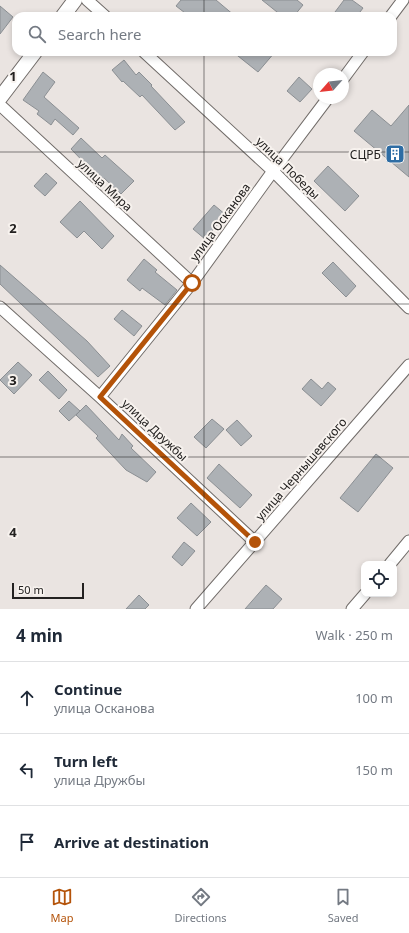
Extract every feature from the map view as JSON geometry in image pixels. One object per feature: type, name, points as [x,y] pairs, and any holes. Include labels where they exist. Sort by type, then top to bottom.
[{"type":"street","points":[[66,12],[75,0]]},
{"type":"street","points":[[87,0],[100,12]]},
{"type":"street","points":[[394,12],[403,0]]},
{"type":"street","points":[[0,98],[32,56]]},
{"type":"street","name":"улица Победы","points":[[148,56],[273,171],[409,308]]},
{"type":"street","points":[[349,71],[360,56]]},
{"type":"street","name":"улица Осканова","points":[[100,397],[192,283],[323,104]]},
{"type":"street","name":"улица Мира","points":[[0,105],[192,283]]},
{"type":"street","name":"улица Дружбы","points":[[0,307],[100,397],[255,542]]},
{"type":"street","name":"улица Чернышевского","points":[[196,609],[409,364]]},
{"type":"street","points":[[392,561],[409,541]]},
{"type":"street","points":[[352,609],[362,597]]},
{"type":"building","points":[[181,0],[216,0],[230,12],[184,12],[176,6]]},
{"type":"building","points":[[262,0],[297,0],[303,5],[297,12],[277,12]]},
{"type":"building","points":[[344,0],[352,0],[363,8],[360,12],[335,12]]},
{"type":"building","points":[[0,6],[12,16],[12,18],[0,34]]},
{"type":"building","points":[[238,56],[272,56],[258,72]]},
{"type":"building","points":[[124,60],[136,75],[139,72],[152,85],[151,86],[185,122],[175,130],[142,95],[140,97],[123,81],[122,82],[112,70]]},
{"type":"building","points":[[43,72],[55,82],[44,97],[79,128],[73,135],[55,119],[51,125],[37,114],[39,111],[23,100]]},
{"type":"building","points":[[299,77],[312,89],[300,102],[287,91]]},
{"type":"building","name":"СЦРБ","points":[[409,105],[409,177],[354,131],[372,110],[391,126]]},
{"type":"building","points":[[81,138],[102,158],[105,155],[134,181],[121,194],[104,178],[102,181],[71,149]]},
{"type":"building","points":[[328,166],[359,196],[345,211],[314,181]]},
{"type":"building","points":[[46,173],[57,183],[45,196],[34,186]]},
{"type":"building","points":[[80,201],[114,236],[102,249],[84,231],[77,238],[60,222]]},
{"type":"building","points":[[214,205],[226,215],[205,239],[193,229]]},
{"type":"building","points":[[144,259],[157,270],[155,272],[177,290],[165,305],[142,288],[140,291],[127,280]]},
{"type":"building","points":[[333,262],[356,286],[346,297],[322,273]]},
{"type":"building","points":[[0,265],[87,341],[110,366],[98,377],[0,284]]},
{"type":"building","points":[[122,310],[142,326],[134,336],[114,319]]},
{"type":"building","points":[[18,362],[32,375],[14,394],[0,380]]},
{"type":"building","points":[[48,371],[67,390],[59,399],[39,380]]},
{"type":"building","points":[[311,379],[322,389],[328,382],[336,389],[321,406],[302,389]]},
{"type":"building","points":[[69,401],[80,411],[69,421],[59,411]]},
{"type":"building","points":[[86,405],[119,440],[122,434],[133,446],[131,448],[156,472],[147,482],[126,470],[96,438],[98,436],[76,415]]},
{"type":"building","points":[[212,419],[224,429],[206,448],[194,437]]},
{"type":"building","points":[[237,420],[252,436],[241,446],[226,430]]},
{"type":"building","points":[[376,454],[393,468],[358,512],[340,498]]},
{"type":"building","points":[[219,464],[252,495],[240,508],[207,478]]},
{"type":"building","points":[[191,503],[211,522],[197,536],[177,518]]},
{"type":"building","points":[[184,542],[195,551],[182,566],[172,557]]},
{"type":"building","points":[[266,585],[282,599],[273,609],[245,609]]},
{"type":"building","points":[[139,595],[149,605],[145,609],[126,609]]},
{"type":"place","name":"СЦРБ","points":[[395,154]]},
{"type":"route","points":[[192,283],[100,397],[255,542]]}]
